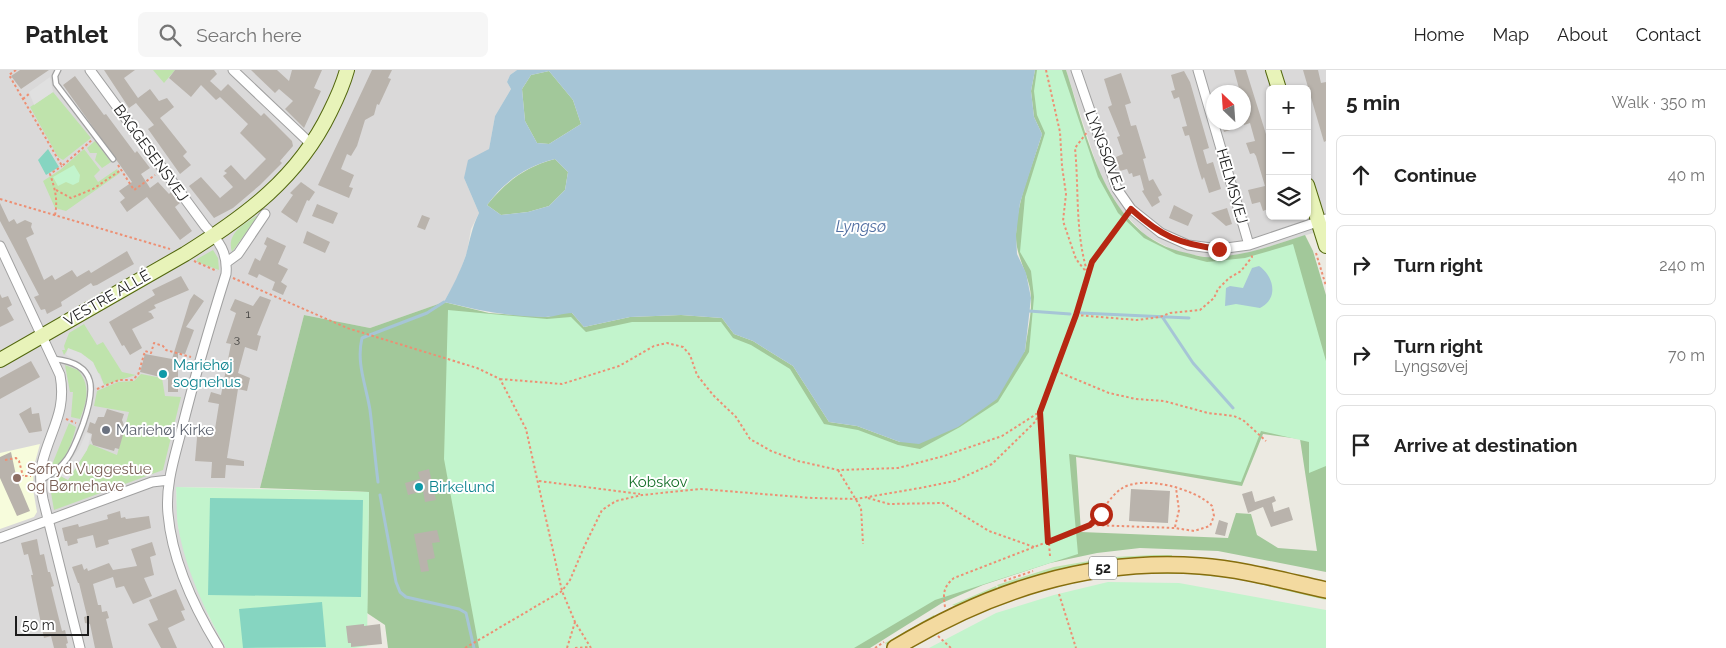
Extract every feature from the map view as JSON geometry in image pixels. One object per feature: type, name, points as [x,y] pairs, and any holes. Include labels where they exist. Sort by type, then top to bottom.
[{"type":"main road","name":"52","points":[[895,648],[946,625],[999,595],[1064,575],[1108,567],[1201,566],[1326,590]]},
{"type":"street","name":"BAGGESENSVEJ","points":[[90,70],[219,242],[227,262]]},
{"type":"street","points":[[233,70],[310,144]]},
{"type":"street","name":"VESTRE ALLÉ","points":[[0,360],[214,236],[273,191],[286,178],[322,128],[344,84],[347,70]]},
{"type":"street","name":"LYNGSØVEJ","points":[[1076,70],[1117,189],[1131,209],[1161,233],[1188,245],[1219,249],[1249,245],[1322,221]]},
{"type":"street","name":"HELMSVEJ","points":[[1198,70],[1249,245]]},
{"type":"street","points":[[1273,70],[1278,85]]},
{"type":"street","points":[[1311,195],[1322,221],[1326,246]]},
{"type":"street","points":[[219,648],[206,627],[188,587],[176,551],[168,514],[169,480],[200,360],[226,274],[227,262],[238,254],[265,214]]},
{"type":"street","points":[[0,246],[54,359],[63,392],[58,422],[42,465],[41,480],[48,520],[80,648]]},
{"type":"street","points":[[0,538],[152,482],[169,480]]},
{"type":"lane","points":[[58,70],[54,76],[56,84],[113,159]]},
{"type":"lane","points":[[41,480],[55,473],[66,461],[76,444],[88,410],[92,391],[87,374],[78,366],[69,361],[54,359]]},
{"type":"path","points":[[16,70],[8,75],[62,166]]},
{"type":"path","points":[[1046,70],[1060,132],[1066,194],[1063,221],[1076,259],[1087,273]]},
{"type":"path","points":[[22,99],[30,93]]},
{"type":"path","points":[[1087,273],[1082,256],[1077,207],[1078,179],[1075,148],[1082,136],[1095,126]]},
{"type":"path","points":[[55,215],[56,190],[50,174],[96,137]]},
{"type":"path","points":[[113,159],[134,190],[164,170]]},
{"type":"path","points":[[56,190],[71,198],[93,189],[121,170]]},
{"type":"path","points":[[466,647],[562,591],[570,580],[602,510],[616,501],[642,495],[701,489],[804,498],[856,499],[955,481],[992,464],[1035,422],[1076,315],[1087,273],[1092,262],[1131,209]]},
{"type":"path","points":[[1076,315],[1138,320],[1160,317],[1170,313],[1200,310],[1214,298],[1228,278],[1241,271],[1252,257],[1249,245]]},
{"type":"path","points":[[347,328],[477,368],[500,379],[562,384],[619,366],[643,351],[667,343],[683,347],[690,355],[697,375],[713,395],[736,417],[750,439],[771,451],[798,461],[838,470],[898,468],[944,456],[1002,436],[1040,412]]},
{"type":"path","points":[[92,391],[120,380],[132,380],[138,375],[144,351],[151,353],[154,342],[163,346],[166,350],[200,360]]},
{"type":"path","points":[[1056,371],[1109,393],[1136,399],[1164,401],[1208,413],[1234,416],[1243,420],[1266,441]]},
{"type":"path","points":[[500,379],[526,429],[562,591],[575,622],[591,648]]},
{"type":"path","points":[[1040,412],[1050,556]]},
{"type":"path","points":[[71,421],[76,423]]},
{"type":"path","points":[[5,460],[16,458],[19,460],[24,476]]},
{"type":"path","points":[[838,470],[856,499],[863,522],[864,544]]},
{"type":"path","points":[[539,481],[642,495]]},
{"type":"path","points":[[930,639],[937,635],[946,625],[943,591],[947,584],[964,573],[1090,525],[1175,528],[1194,531],[1210,526],[1214,516],[1212,506],[1205,499],[1169,485],[1131,483],[1114,495],[1090,525]]},
{"type":"path","points":[[1175,528],[1179,510],[1176,488]]},
{"type":"path","points":[[866,497],[890,504],[943,503],[989,531],[1036,547]]},
{"type":"path","points":[[1059,594],[1076,648]]},
{"type":"path","points":[[567,648],[575,622]]},
{"type":"path","points":[[937,635],[951,648]]},
{"type":"path","points":[[575,648],[591,648]]},
{"type":"shaded area","points":[[0,70],[517,70],[510,75],[507,82],[511,89],[495,116],[489,149],[464,178],[479,213],[471,229],[467,252],[458,277],[444,302],[370,328],[304,315],[260,488],[176,487],[178,526],[189,566],[209,617],[226,648],[0,648]]},
{"type":"shaded area","points":[[1066,70],[1326,70],[1326,229],[1245,254],[1210,258],[1175,251],[1145,235],[1120,209],[1100,175]]},
{"type":"shaded area","points":[[50,77],[53,92],[34,105],[29,92]]},
{"type":"shaded area","points":[[68,348],[81,353],[93,362],[104,385],[96,388],[87,368],[66,355]]},
{"type":"shaded area","points":[[86,433],[91,435],[87,450],[68,480],[59,475],[79,449]]},
{"type":"shaded area","name":"Søfryd Vuggestue og Børnehave","points":[[40,444],[34,466],[33,489],[37,512],[34,517],[0,529],[0,453]]},
{"type":"green space","points":[[153,70],[175,70],[164,83]]},
{"type":"green space","name":"Kobskov","points":[[1035,70],[1066,70],[1092,153],[1104,181],[1118,206],[1137,227],[1159,243],[1187,253],[1210,257],[1248,252],[1305,235],[1313,251],[1326,295],[1326,572],[1218,551],[1140,548],[1097,553],[1050,563],[983,585],[942,603],[870,648],[388,648],[385,625],[367,613],[369,492],[260,488],[304,315],[370,328],[444,302],[489,313],[548,317],[559,313],[572,313],[584,327],[630,317],[681,315],[722,318],[734,334],[753,341],[793,366],[829,422],[857,426],[900,442],[1025,351],[1031,297],[1016,242],[1017,221],[1022,196],[1042,134],[1034,117],[1031,91]],"holes":[[[1263,434],[1300,439],[1317,551],[1278,548],[1257,535],[1251,514],[1236,513],[1228,538],[1081,532],[1076,457],[1242,486]]]},
{"type":"green space","name":"Kobskov","points":[[1037,70],[1062,70],[1098,177],[1118,213],[1144,238],[1176,254],[1207,262],[1245,258],[1293,244],[1326,361],[1326,466],[1309,473],[1309,442],[1261,431],[1241,482],[1069,454],[1078,554],[935,600],[854,648],[479,648],[444,459],[448,310],[547,319],[571,317],[586,332],[632,322],[721,322],[733,338],[751,345],[790,369],[824,424],[858,430],[898,445],[920,449],[960,427],[998,402],[1029,352],[1034,297],[1031,271],[1020,252],[1025,197],[1045,133],[1037,115],[1034,91]]},
{"type":"green space","points":[[549,71],[573,100],[581,124],[549,144],[537,143],[525,121],[522,89],[531,75]]},
{"type":"green space","points":[[53,92],[91,138],[63,160],[58,157],[30,107]]},
{"type":"green space","points":[[95,141],[111,162],[102,168],[95,160],[97,153],[90,153],[87,148]]},
{"type":"green space","points":[[48,149],[59,167],[46,175],[38,160]]},
{"type":"green space","points":[[84,149],[100,170],[94,176],[98,182],[117,169],[120,173],[66,211],[55,208],[43,181],[60,170]]},
{"type":"green space","points":[[555,159],[568,172],[565,190],[549,206],[528,212],[501,215],[487,205],[517,176],[535,166]]},
{"type":"green space","points":[[74,165],[80,175],[79,182],[73,185],[66,182],[58,186],[53,177]]},
{"type":"green space","points":[[258,216],[232,252],[231,240],[234,235]]},
{"type":"green space","points":[[213,250],[218,258],[219,270],[197,262],[197,259]]},
{"type":"green space","points":[[84,324],[97,345],[103,342],[122,372],[136,375],[104,385],[100,374],[68,349],[64,355],[62,350],[65,350],[64,346],[69,333]]},
{"type":"green space","points":[[65,365],[78,370],[85,382],[86,400],[80,419],[71,417],[73,392],[70,392]]},
{"type":"green space","points":[[141,374],[162,378],[165,396],[181,397],[163,470],[54,510],[49,481],[59,475],[68,480],[90,444],[117,455],[129,412],[94,406],[97,391],[118,382],[134,381]]},
{"type":"green space","points":[[69,423],[76,427],[70,446],[64,458],[49,472]]},
{"type":"green space","points":[[176,487],[369,492],[367,646],[354,648],[226,648],[203,604],[181,542],[177,516]]},
{"type":"green space","points":[[210,498],[363,500],[361,597],[208,595]]},
{"type":"green space","points":[[1172,555],[1172,559],[1114,560],[1114,557]]},
{"type":"green space","points":[[1175,556],[1231,561],[1231,564],[1174,558]]},
{"type":"green space","points":[[1112,557],[1112,561],[1056,570],[999,588],[997,585],[1054,567]]},
{"type":"green space","points":[[1233,561],[1296,575],[1233,564]]},
{"type":"green space","points":[[1145,570],[1217,573],[1326,597],[1326,600],[1238,579],[1190,574],[1145,574]]},
{"type":"green space","points":[[1108,582],[1179,583],[1326,610],[1326,648],[929,648],[996,613],[1054,595]]},
{"type":"green space","points":[[996,586],[997,588],[957,606],[952,605]]},
{"type":"green space","points":[[322,602],[326,647],[243,648],[239,609]]},
{"type":"green space","points":[[934,615],[935,618],[887,646],[885,643]]},
{"type":"water","name":"Lyngsø","points":[[517,70],[1035,70],[1031,91],[1034,117],[1042,134],[1020,203],[1016,235],[1017,254],[1026,273],[1031,298],[1025,351],[997,399],[958,427],[919,444],[900,442],[857,426],[829,422],[793,366],[753,341],[734,334],[722,318],[681,315],[630,317],[584,327],[572,313],[548,317],[519,316],[444,302],[464,261],[479,213],[464,178],[468,160],[489,149],[495,116],[511,89],[507,82],[510,75]],"holes":[[[549,71],[573,100],[581,124],[549,144],[537,143],[525,121],[522,89],[531,75]],[[555,159],[568,172],[565,190],[549,206],[528,212],[501,215],[487,205],[501,189],[525,170]]]},
{"type":"water","points":[[1259,266],[1271,281],[1272,293],[1266,304],[1260,308],[1236,304],[1225,306],[1226,288],[1230,286],[1243,288],[1252,268]]},
{"type":"building","points":[[20,70],[49,70],[21,89],[11,76]]},
{"type":"building","points":[[104,70],[135,70],[124,78],[138,98],[150,89],[159,101],[167,98],[174,107],[160,118],[187,152],[183,156],[191,165],[180,174],[148,129],[154,125],[136,103],[129,108]]},
{"type":"building","points":[[175,70],[214,70],[217,74],[210,81],[221,91],[228,84],[261,116],[264,113],[292,141],[293,146],[280,161],[282,163],[260,185],[233,208],[214,218],[189,186],[201,177],[220,198],[233,187],[223,176],[227,173],[224,171],[231,165],[245,180],[266,159],[240,133],[248,124],[220,97],[216,100],[201,85],[191,97],[169,78]]},
{"type":"building","points":[[251,70],[277,70],[289,81],[292,70],[322,70],[314,88],[321,91],[304,128],[285,109],[293,101],[279,89],[275,93]]},
{"type":"building","points":[[372,70],[392,70],[388,78],[391,79],[379,105],[377,104],[374,115],[365,120],[357,146],[351,156],[347,154],[341,169],[354,175],[349,187],[353,188],[349,198],[318,185]]},
{"type":"building","points":[[1234,70],[1246,70],[1251,85],[1238,85]]},
{"type":"building","points":[[1303,70],[1318,70],[1321,83],[1326,82],[1326,141],[1324,142],[1311,97],[1311,85],[1307,85]]},
{"type":"building","points":[[1184,71],[1190,82],[1209,148],[1203,150],[1207,164],[1213,162],[1221,189],[1209,193],[1204,177],[1202,180],[1189,135],[1185,136],[1182,127],[1187,126],[1179,97],[1174,99],[1171,91],[1175,90],[1171,75]]},
{"type":"building","points":[[1121,73],[1131,103],[1125,105],[1131,126],[1136,125],[1146,158],[1143,159],[1149,181],[1153,179],[1162,195],[1158,197],[1160,202],[1152,207],[1142,191],[1144,190],[1140,175],[1133,177],[1132,173],[1129,174],[1127,169],[1120,171],[1116,157],[1123,154],[1117,137],[1120,136],[1108,107],[1112,105],[1104,79]]},
{"type":"building","points":[[75,76],[104,115],[106,114],[135,153],[137,151],[150,168],[141,174],[150,188],[158,182],[169,194],[171,192],[180,203],[175,207],[192,231],[180,240],[147,197],[127,212],[120,202],[125,198],[119,191],[132,182],[63,85]]},
{"type":"building","points":[[1251,86],[1266,134],[1266,210],[1263,211],[1260,202],[1252,204],[1248,190],[1265,186],[1256,156],[1254,153],[1250,154],[1246,143],[1255,141],[1251,127]]},
{"type":"building","points":[[301,182],[315,192],[309,201],[307,200],[297,223],[281,212],[293,195],[290,193]]},
{"type":"building","points":[[0,203],[9,222],[14,219],[17,224],[25,220],[32,223],[31,227],[34,234],[26,238],[44,280],[52,275],[55,280],[72,270],[77,277],[89,270],[91,273],[127,251],[134,264],[97,285],[93,286],[91,283],[61,302],[62,306],[47,314],[45,309],[41,310],[34,297],[39,295],[0,221]]},
{"type":"building","points":[[317,204],[338,213],[333,224],[312,216]]},
{"type":"building","points":[[1174,205],[1193,215],[1188,226],[1169,218]]},
{"type":"building","points":[[1227,208],[1232,224],[1226,226],[1211,213]]},
{"type":"building","points":[[422,215],[430,218],[425,230],[417,227]]},
{"type":"building","points":[[307,231],[330,242],[325,253],[303,243]]},
{"type":"building","points":[[267,237],[286,246],[278,264],[288,269],[281,282],[287,286],[283,295],[272,290],[275,282],[259,274],[257,278],[248,274],[255,258],[260,261],[267,246],[264,244]]},
{"type":"building","points":[[181,276],[189,290],[154,305],[156,308],[148,312],[154,318],[132,329],[142,348],[130,355],[124,345],[122,346],[109,322],[155,295],[152,290]]},
{"type":"building","points":[[0,294],[2,298],[8,296],[12,305],[7,308],[14,320],[0,327]]},
{"type":"building","points":[[194,294],[204,301],[186,327],[194,330],[185,354],[178,353],[178,392],[168,392],[168,379],[140,372],[145,354],[172,359],[190,300]]},
{"type":"building","points":[[260,296],[271,300],[257,335],[261,336],[257,351],[245,347],[238,373],[250,378],[247,391],[238,389],[227,458],[244,461],[244,466],[226,465],[225,478],[211,478],[212,462],[195,461],[198,426],[215,429],[219,404],[208,402],[211,392],[221,395],[231,344],[226,343],[236,313],[230,310],[235,299],[253,306]]},
{"type":"building","points":[[31,361],[40,377],[0,399],[0,378]]},
{"type":"building","points":[[31,407],[32,414],[39,413],[42,431],[29,433],[19,414]]},
{"type":"building","name":"Mariehøj Kirke","points":[[107,409],[124,414],[122,420],[125,428],[119,449],[115,448],[114,451],[93,445],[91,440],[92,434],[87,432],[90,422],[95,424],[98,417],[104,417]]},
{"type":"building","points":[[11,452],[17,480],[30,511],[17,516],[0,478],[0,457]]},
{"type":"building","name":"Birkelund","points":[[429,469],[436,500],[425,502],[423,491],[408,495],[405,483],[420,479],[418,472]]},
{"type":"building","points":[[1131,489],[1170,491],[1168,523],[1129,521]]},
{"type":"building","points":[[1252,491],[1255,502],[1274,496],[1276,501],[1272,503],[1274,512],[1289,507],[1293,520],[1271,527],[1263,507],[1248,513],[1242,494]]},
{"type":"building","points":[[120,511],[121,518],[125,517],[126,519],[149,516],[151,528],[108,540],[109,544],[96,548],[93,535],[77,539],[78,543],[68,546],[62,528],[78,524],[79,527],[108,519],[107,515]]},
{"type":"building","points":[[1219,520],[1228,523],[1225,536],[1215,534]]},
{"type":"building","points":[[437,530],[440,542],[432,543],[435,558],[427,560],[429,571],[421,572],[414,534]]},
{"type":"building","points":[[37,539],[40,555],[44,554],[48,572],[50,572],[54,586],[51,587],[62,631],[65,630],[68,643],[66,644],[67,648],[54,648],[51,636],[44,638],[28,554],[24,555],[21,543]]},
{"type":"building","points":[[152,542],[156,555],[150,557],[154,575],[144,578],[152,596],[133,604],[124,586],[116,588],[113,577],[93,584],[98,605],[101,605],[102,612],[107,611],[109,618],[106,619],[113,648],[95,648],[90,624],[85,623],[84,617],[87,616],[79,583],[72,567],[82,564],[84,570],[87,568],[88,571],[109,563],[113,570],[137,566],[131,549]]},
{"type":"building","points":[[176,589],[185,610],[181,611],[185,620],[168,628],[177,648],[161,648],[148,624],[158,620],[149,600]]},
{"type":"building","points":[[364,624],[364,626],[380,624],[382,644],[351,647],[351,643],[348,643],[346,626]]},
{"type":"waterway","points":[[378,482],[370,410],[362,374],[360,356],[362,338],[427,313],[444,302]]},
{"type":"waterway","points":[[1029,311],[1070,314]]},
{"type":"waterway","points":[[1081,313],[1189,318]]},
{"type":"waterway","points":[[1163,318],[1193,363],[1233,408]]},
{"type":"waterway","points":[[380,495],[396,582],[400,592],[406,597],[459,609],[466,613],[474,648]]},
{"type":"place","name":"Mariehøj sognehus","points":[[163,374]]},
{"type":"place","name":"Mariehøj Kirke","points":[[106,430]]},
{"type":"place","name":"Søfryd Vuggestue og Børnehave","points":[[17,478]]},
{"type":"place","name":"Birkelund","points":[[419,487]]},
{"type":"route","points":[[1101,514],[1090,525],[1048,542],[1040,412],[1076,315],[1087,273],[1092,262],[1131,209],[1161,233],[1188,245],[1219,249]]}]
